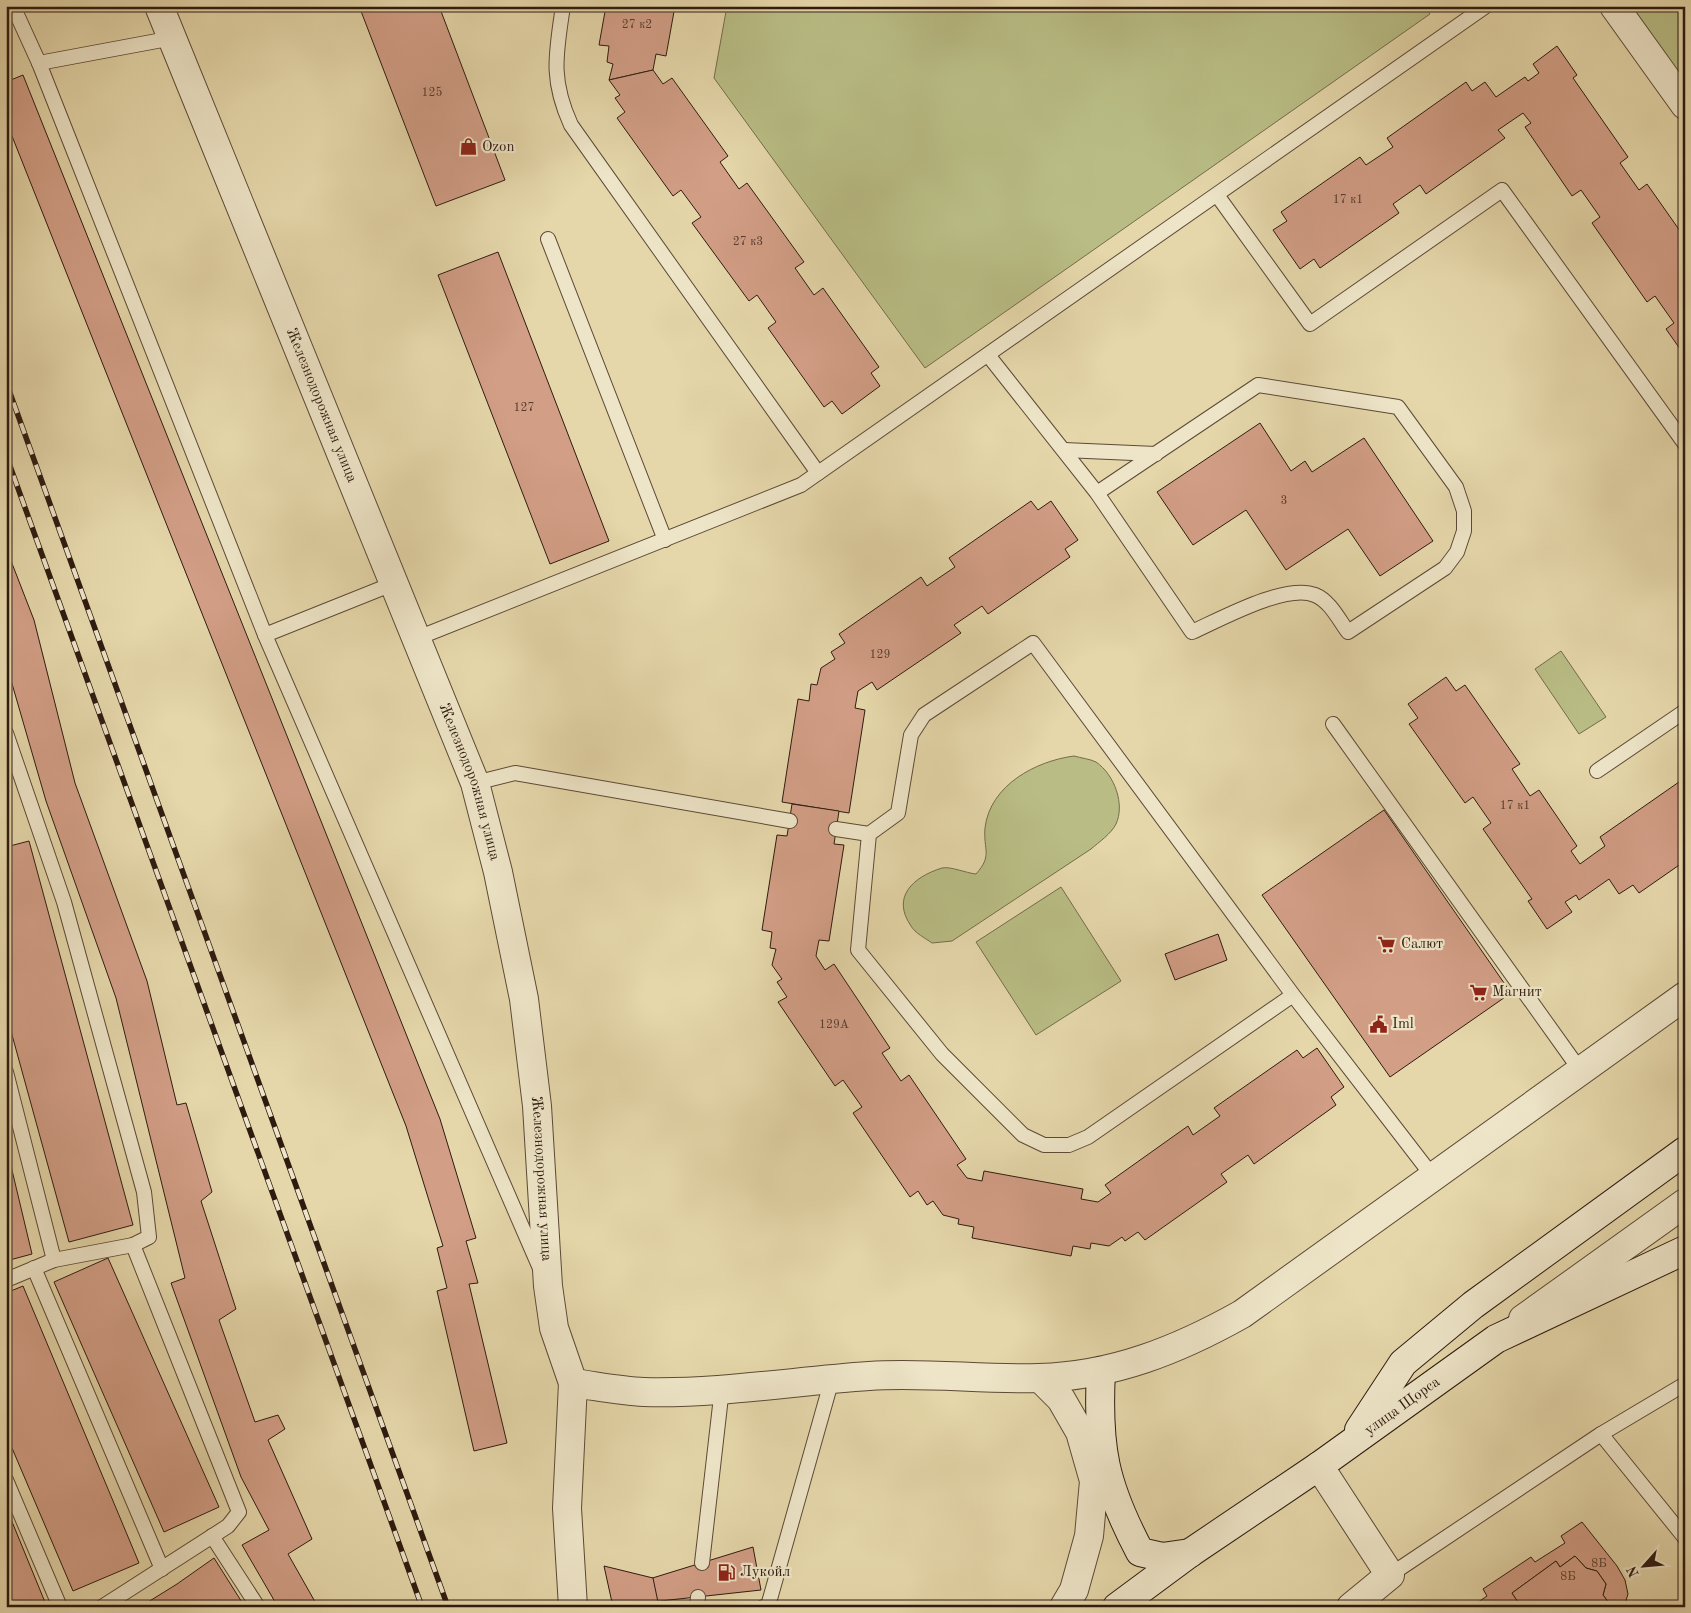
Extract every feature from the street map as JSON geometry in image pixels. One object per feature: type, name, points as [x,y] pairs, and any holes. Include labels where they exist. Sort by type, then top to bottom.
[{"type":"street","name":"Железнодорожная улица","points":[[159,6],[395,582],[415,639],[475,783],[498,872],[524,999],[537,1106],[548,1286],[554,1328],[573,1382],[567,1508],[573,1607]]},
{"type":"street","points":[[1614,6],[1685,105]]},
{"type":"street","points":[[573,1382],[643,1392],[722,1388],[872,1376],[1040,1378],[1101,1371],[1159,1355],[1202,1337],[1242,1314],[1685,996]]},
{"type":"street","points":[[1350,1444],[1403,1363],[1473,1305],[1685,1151]]},
{"type":"street","name":"улица Щорса","points":[[1117,1607],[1190,1553],[1350,1444],[1685,1203]]},
{"type":"street","points":[[1496,1338],[1685,1250]]},
{"type":"street","points":[[1101,1371],[1099,1418],[1105,1469],[1115,1503],[1127,1528],[1140,1552],[1162,1557],[1190,1553]]},
{"type":"street","points":[[1040,1378],[1061,1399],[1080,1432],[1094,1481],[1089,1536],[1074,1590],[1064,1607]]},
{"type":"street","points":[[1319,1466],[1390,1576],[1351,1607]]},
{"type":"lane","points":[[12,6],[39,63],[265,635],[548,1286]]},
{"type":"lane","points":[[563,6],[555,59],[557,85],[561,103],[571,125],[818,474]]},
{"type":"lane","points":[[415,639],[801,485],[1486,6]]},
{"type":"lane","points":[[39,63],[173,38]]},
{"type":"lane","points":[[1217,194],[1310,324],[1502,190],[1685,444]]},
{"type":"lane","points":[[548,239],[664,540]]},
{"type":"lane","points":[[988,354],[1097,493],[1192,632],[1283,593],[1301,591],[1317,596],[1331,608],[1348,632],[1445,568],[1457,552],[1464,531],[1464,511],[1456,488],[1398,407],[1258,386],[1097,493]]},
{"type":"lane","points":[[1064,450],[1156,454]]},
{"type":"lane","points":[[265,635],[395,582]]},
{"type":"lane","points":[[836,829],[869,834],[898,813],[911,734],[924,714],[1033,644],[1293,995],[1434,1178]]},
{"type":"lane","points":[[1597,771],[1685,710]]},
{"type":"lane","points":[[1333,724],[1580,1070]]},
{"type":"lane","points":[[6,733],[64,902],[144,1192],[149,1237],[133,1245],[54,1260],[6,1280]]},
{"type":"lane","points":[[475,783],[515,773],[790,821]]},
{"type":"lane","points":[[869,834],[858,950],[942,1054],[1023,1136],[1044,1145],[1069,1145],[1088,1137],[1293,995]]},
{"type":"lane","points":[[6,1072],[54,1260]]},
{"type":"lane","points":[[102,1607],[228,1526],[239,1512],[133,1245]]},
{"type":"lane","points":[[34,1268],[162,1569]]},
{"type":"lane","points":[[763,1607],[768,1606],[832,1379]]},
{"type":"lane","points":[[1390,1576],[1601,1434],[1685,1384]]},
{"type":"lane","points":[[702,1563],[722,1388]]},
{"type":"lane","points":[[1601,1434],[1685,1538]]},
{"type":"lane","points":[[6,1480],[60,1607]]},
{"type":"lane","points":[[212,1536],[258,1607]]},
{"type":"green space","points":[[727,6],[1425,6],[1430,14],[925,368],[714,78]]},
{"type":"green space","points":[[1628,6],[1685,6],[1685,86]]},
{"type":"green space","points":[[1561,651],[1606,717],[1579,734],[1535,669]]},
{"type":"green space","points":[[1074,756],[1096,762],[1113,782],[1119,799],[1119,816],[1116,824],[1105,838],[952,941],[932,943],[915,931],[905,916],[903,906],[904,897],[914,883],[922,877],[942,868],[976,874],[986,857],[985,828],[989,813],[996,799],[1005,788],[1017,778],[1045,763]]},
{"type":"green space","points":[[1061,887],[1121,981],[1036,1035],[976,942]]},
{"type":"building","points":[[359,6],[439,6],[505,180],[436,206]]},
{"type":"building","points":[[606,6],[675,6],[666,56],[656,54],[653,70],[609,80],[613,64],[607,62],[609,46],[599,45]]},
{"type":"building","points":[[1557,46],[1577,75],[1573,78],[1628,157],[1620,163],[1639,190],[1647,184],[1685,238],[1685,356],[1666,329],[1674,323],[1655,296],[1647,302],[1592,223],[1600,217],[1581,190],[1572,196],[1525,127],[1531,123],[1523,113],[1498,130],[1505,138],[1426,194],[1420,185],[1393,204],[1399,213],[1320,268],[1314,259],[1300,269],[1273,230],[1287,221],[1281,212],[1360,157],[1366,165],[1393,147],[1387,138],[1466,82],[1472,91],[1485,82],[1496,97],[1525,77],[1528,81],[1539,73],[1533,64]]},
{"type":"building","points":[[653,70],[663,84],[672,78],[728,156],[720,162],[739,189],[747,183],[804,262],[795,268],[814,295],[823,288],[879,367],[871,373],[880,386],[842,414],[832,401],[824,407],[768,328],[776,322],[757,295],[749,301],[692,223],[701,217],[681,190],[673,196],[617,118],[625,112],[615,98],[620,95],[609,80]]},
{"type":"building","points":[[23,75],[440,1119],[476,1238],[466,1241],[478,1283],[469,1284],[507,1443],[474,1451],[437,1291],[447,1288],[437,1248],[443,1246],[406,1126],[6,121],[6,82]]},
{"type":"building","points":[[498,252],[609,541],[550,564],[438,275]]},
{"type":"building","points":[[1260,423],[1291,471],[1305,461],[1312,472],[1364,438],[1433,541],[1380,576],[1348,529],[1286,570],[1246,510],[1193,545],[1157,492]]},
{"type":"building","points":[[1031,501],[1038,510],[1051,501],[1078,540],[1065,549],[1070,557],[988,614],[982,606],[954,625],[961,633],[877,690],[872,682],[858,691],[855,708],[865,710],[849,813],[782,802],[798,699],[809,701],[811,684],[817,685],[821,668],[835,659],[831,652],[845,643],[839,634],[921,577],[927,586],[955,567],[949,558]]},
{"type":"building","points":[[6,548],[34,620],[75,783],[147,981],[177,1105],[186,1103],[212,1192],[201,1201],[236,1309],[219,1320],[255,1422],[278,1415],[285,1429],[268,1440],[312,1539],[288,1554],[318,1607],[278,1607],[242,1545],[269,1530],[241,1477],[171,1283],[185,1278],[116,998],[46,801],[6,663]]},
{"type":"building","points":[[1446,677],[1456,691],[1465,685],[1520,764],[1512,769],[1530,796],[1539,790],[1577,846],[1571,851],[1580,864],[1605,846],[1600,837],[1679,782],[1685,791],[1685,861],[1639,893],[1633,885],[1619,894],[1609,879],[1579,900],[1576,895],[1565,902],[1572,912],[1547,929],[1528,901],[1532,899],[1483,829],[1491,823],[1473,797],[1465,803],[1409,724],[1418,718],[1408,704]]},
{"type":"building","points":[[792,804],[839,811],[834,844],[844,845],[829,941],[819,940],[816,956],[825,970],[834,964],[890,1048],[882,1053],[901,1081],[909,1075],[966,1159],[957,1165],[967,1178],[982,1181],[984,1171],[1083,1189],[1081,1199],[1098,1202],[1111,1193],[1105,1185],[1188,1126],[1193,1135],[1220,1116],[1214,1108],[1297,1050],[1303,1058],[1317,1048],[1344,1087],[1331,1097],[1336,1105],[1254,1164],[1248,1155],[1221,1174],[1227,1182],[1145,1240],[1138,1232],[1125,1241],[1122,1237],[1109,1246],[1091,1243],[1090,1249],[1073,1246],[1071,1256],[972,1238],[974,1227],[958,1224],[959,1219],[943,1215],[933,1201],[927,1205],[918,1191],[910,1197],[853,1113],[862,1107],[843,1080],[835,1086],[778,1002],[787,997],[777,982],[782,979],[772,965],[776,949],[770,948],[772,932],[762,930],[777,835],[787,836]]},
{"type":"building","name":"Салют","points":[[1384,810],[1511,993],[1390,1077],[1262,895]]},
{"type":"building","points":[[29,841],[133,1225],[69,1242],[6,1013],[6,847]]},
{"type":"building","points":[[1218,934],[1227,960],[1175,980],[1165,954]]},
{"type":"building","points":[[6,1145],[32,1254],[6,1261]]},
{"type":"building","points":[[108,1258],[219,1507],[164,1532],[54,1282]]},
{"type":"building","points":[[23,1286],[139,1563],[73,1591],[6,1434],[6,1293]]},
{"type":"building","points":[[6,1507],[47,1607],[6,1607]]},
{"type":"building","points":[[1582,1522],[1617,1566],[1625,1580],[1628,1594],[1624,1607],[1612,1607],[1603,1595],[1606,1584],[1597,1571],[1586,1568],[1575,1556],[1560,1567],[1556,1561],[1512,1593],[1518,1602],[1512,1607],[1471,1607],[1487,1596],[1483,1589],[1531,1557],[1535,1562],[1565,1543],[1561,1536]]},
{"type":"building","points":[[753,1547],[761,1590],[651,1602],[646,1580]]},
{"type":"building","points":[[1575,1556],[1586,1568],[1597,1571],[1606,1584],[1603,1595],[1612,1607],[1512,1607],[1518,1602],[1512,1593],[1556,1561],[1560,1567]]},
{"type":"building","points":[[214,1558],[245,1607],[140,1607],[177,1584]]},
{"type":"building","points":[[604,1566],[653,1578],[659,1607],[613,1607]]},
{"type":"railway","points":[[6,382],[448,1607]]},
{"type":"railway","points":[[6,455],[422,1607]]},
{"type":"place","name":"Ozon","points":[[468,147]]},
{"type":"place","name":"Салют","points":[[1387,944]]},
{"type":"place","name":"Магнит","points":[[1478,992]]},
{"type":"place","name":"Iml","points":[[1378,1024]]},
{"type":"place","name":"Лукойл","points":[[726,1572]]}]
